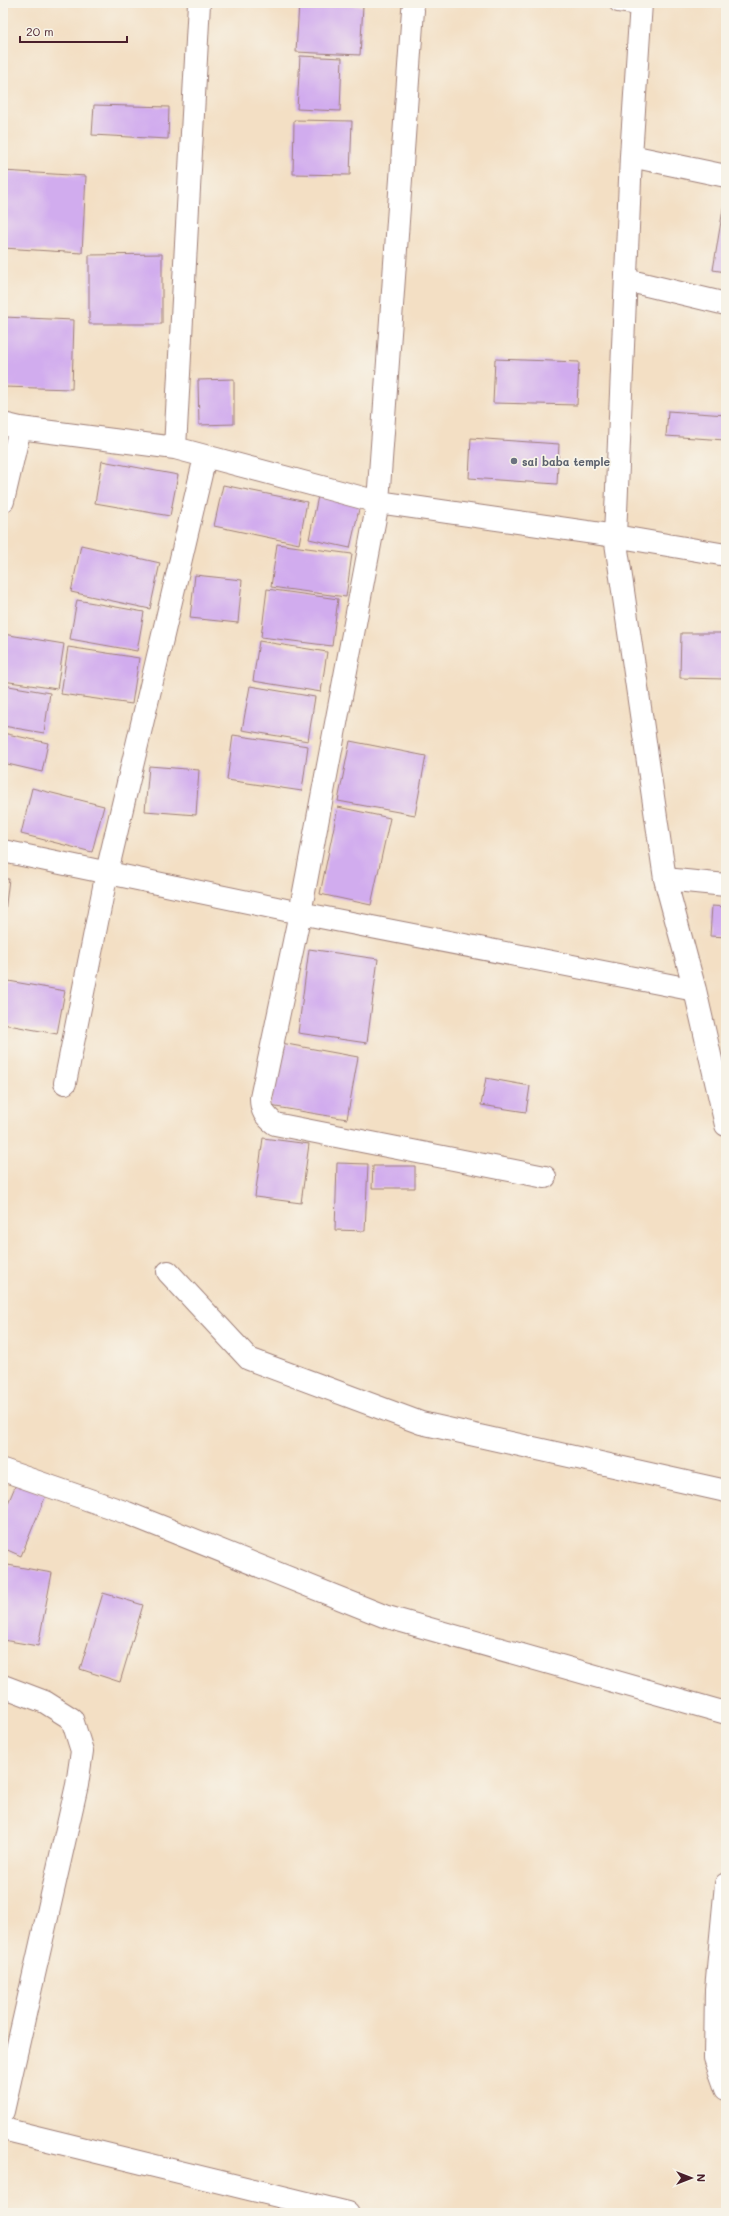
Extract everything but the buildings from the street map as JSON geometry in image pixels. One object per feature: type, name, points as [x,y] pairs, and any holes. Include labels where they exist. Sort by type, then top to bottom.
[{"type":"street","points":[[175,448],[199,3]]},
{"type":"street","points":[[641,5],[631,156],[616,536],[665,879],[695,990],[726,1124]]},
{"type":"street","points":[[413,10],[378,502],[300,913],[261,1098],[261,1108],[266,1117],[275,1124],[545,1177]]},
{"type":"street","points":[[631,156],[726,176]]},
{"type":"street","points":[[626,280],[726,304]]},
{"type":"street","points":[[3,502],[11,426],[175,448],[378,502],[616,536],[726,555]]},
{"type":"street","points":[[65,1083],[107,872],[205,457]]},
{"type":"street","points":[[3,851],[300,913],[695,990]]},
{"type":"street","points":[[665,879],[726,885]]},
{"type":"street","points":[[168,1272],[249,1359],[421,1423],[726,1491]]},
{"type":"street","points":[[3,1470],[127,1513],[384,1616],[726,1713]]},
{"type":"street","points":[[3,1686],[45,1702],[72,1720],[82,1751],[78,1785],[3,2111]]},
{"type":"street","points":[[726,1884],[716,1989],[715,2050],[715,2058],[726,2089]]},
{"type":"street","points":[[3,2129],[348,2213]]},
{"type":"lane","points":[[618,3],[641,5]]},
{"type":"place","name":"sai baba temple","points":[[514,461]]}]
